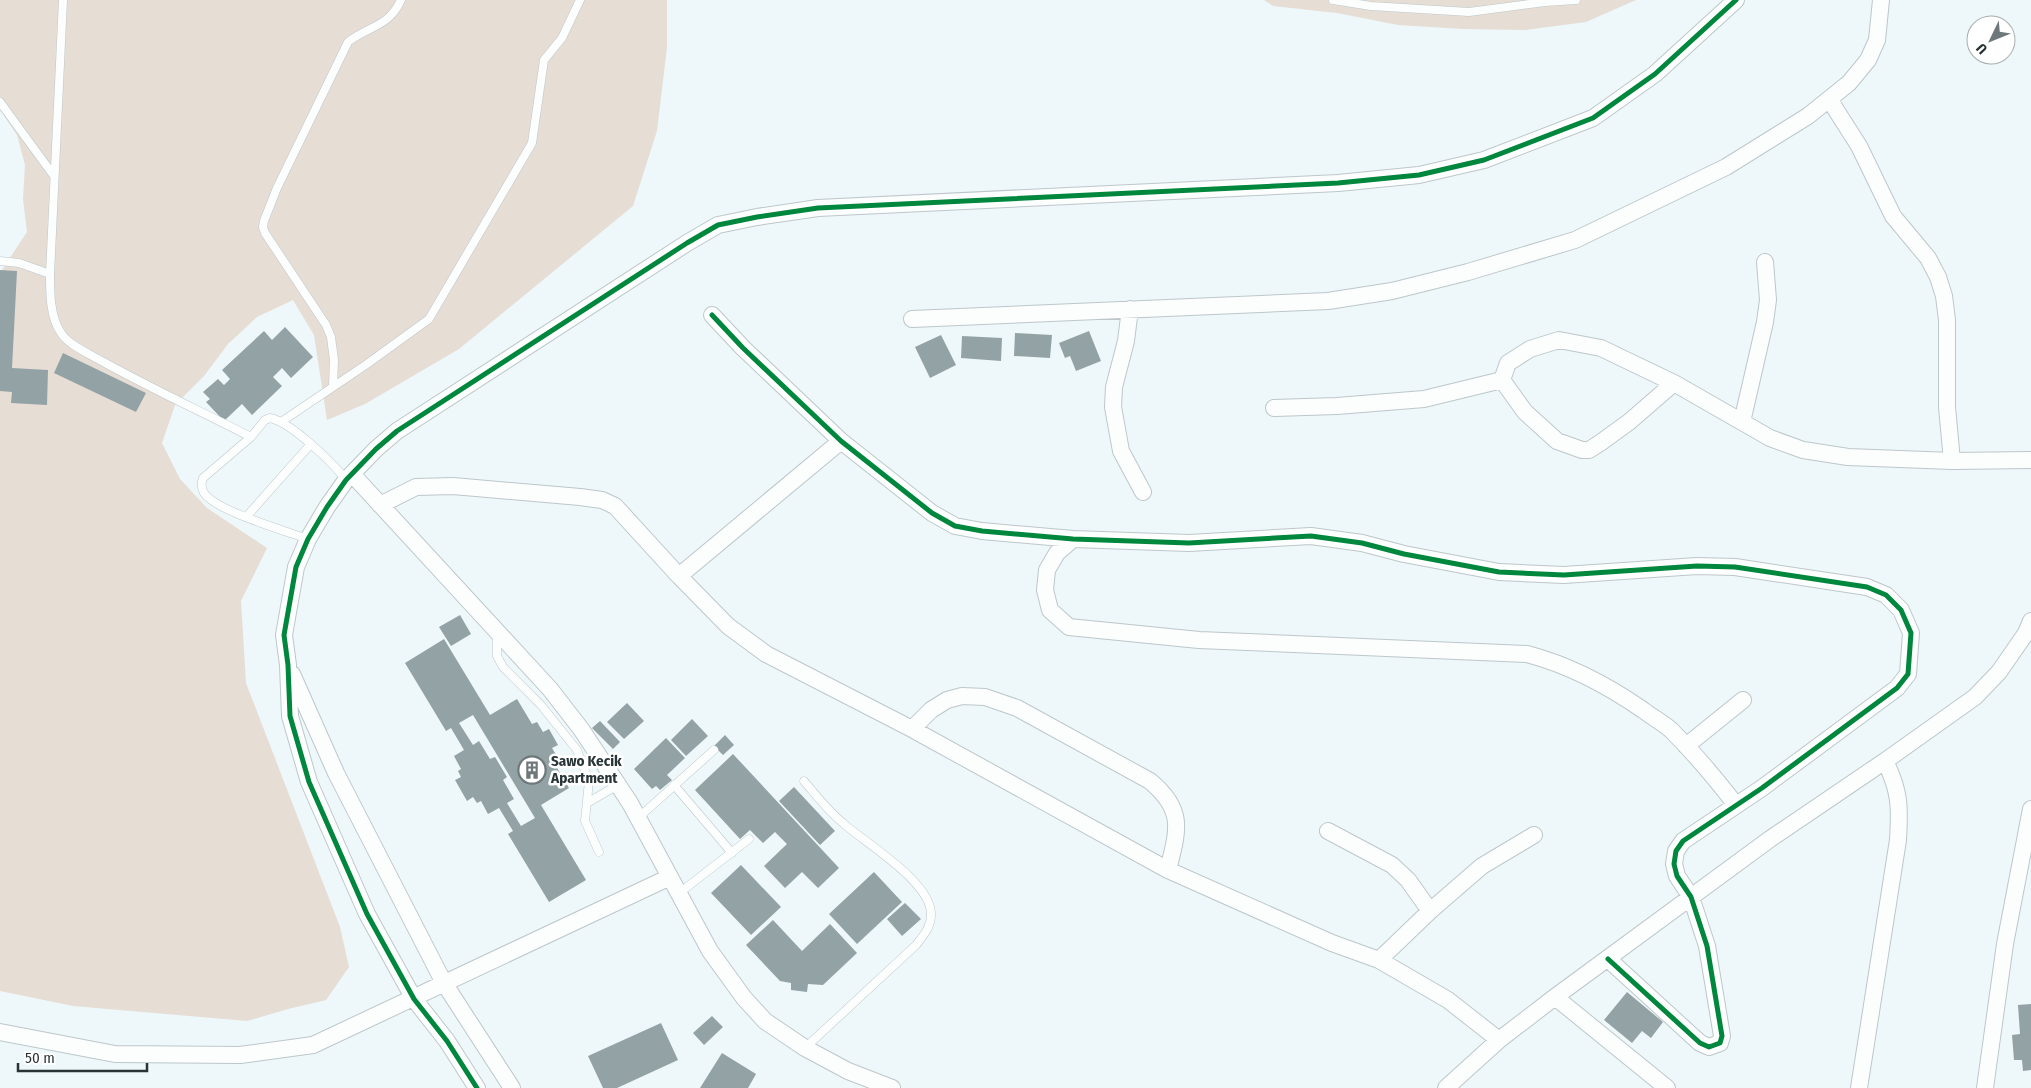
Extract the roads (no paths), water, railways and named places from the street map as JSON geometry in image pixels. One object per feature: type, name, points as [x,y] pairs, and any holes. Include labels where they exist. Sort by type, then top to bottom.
[{"type":"street","points":[[477,1088],[447,1041],[414,999],[367,914],[309,782],[290,716],[288,666],[284,636],[296,567],[308,539],[326,508],[349,477],[376,449],[397,431],[687,243],[718,225],[818,208],[1338,183],[1419,175],[1484,160],[1593,118],[1655,74],[1736,0]]},
{"type":"street","points":[[912,319],[1328,301],[1392,291],[1468,272],[1575,240],[1726,166],[1808,116],[1850,83],[1868,60],[1877,40],[1881,0]]},
{"type":"street","points":[[1829,99],[1859,146],[1893,216],[1928,258],[1938,277],[1944,296],[1947,320],[1947,407],[1952,461]]},
{"type":"street","points":[[1742,422],[1766,322],[1768,300],[1765,262]]},
{"type":"street","points":[[1130,309],[1126,341],[1114,387],[1113,406],[1121,452],[1143,492]]},
{"type":"street","points":[[712,315],[743,348],[841,441],[932,513],[955,526],[982,531],[1073,539],[1189,542],[1311,536],[1362,543],[1404,554],[1499,572],[1564,575],[1697,566],[1735,567],[1867,587],[1886,595],[1901,610],[1911,634],[1908,674],[1897,688],[1736,806],[1683,841],[1676,851],[1674,864],[1677,876],[1691,897],[1708,946],[1722,1036],[1720,1043],[1717,1046],[1709,1047],[1700,1043],[1608,959]]},
{"type":"street","points":[[1502,380],[1508,363],[1530,349],[1559,340],[1601,348],[1674,383],[1770,438],[1803,450],[1848,457],[1952,461],[2031,460]]},
{"type":"street","points":[[1502,380],[1524,412],[1557,441],[1582,450],[1589,450],[1600,444],[1674,383]]},
{"type":"street","points":[[1274,408],[1337,406],[1424,399],[1502,380]]},
{"type":"street","points":[[679,576],[841,441]]},
{"type":"street","points":[[349,477],[380,505],[497,632],[550,690],[581,729],[638,818],[710,951],[744,998],[765,1021],[805,1048],[848,1071],[892,1088]]},
{"type":"street","points":[[380,505],[416,487],[453,486],[602,500],[615,506],[728,626],[766,654],[912,729],[1168,870],[1332,943],[1379,960],[1448,1000],[1499,1040]]},
{"type":"street","points":[[1073,539],[1057,553],[1047,570],[1045,590],[1050,610],[1069,627],[1199,640],[1527,654],[1570,668],[1618,693],[1670,729],[1709,771],[1736,806]]},
{"type":"street","points":[[1446,1088],[1499,1040],[1555,997],[1770,839],[1975,697],[1999,672],[2026,633],[2031,621]]},
{"type":"street","points":[[288,666],[336,773],[444,983],[512,1088]]},
{"type":"street","points":[[912,729],[931,710],[947,700],[962,696],[985,697],[1018,708],[1126,767],[1150,781],[1164,793],[1171,803],[1178,833],[1168,870]]},
{"type":"street","points":[[1686,746],[1743,700]]},
{"type":"street","points":[[1859,1088],[1898,840],[1900,808],[1895,781],[1885,761]]},
{"type":"street","points":[[1984,1088],[2003,954],[2031,809]]},
{"type":"street","points":[[1328,831],[1392,865],[1404,876],[1430,911]]},
{"type":"street","points":[[1379,960],[1430,911],[1482,866],[1534,835]]},
{"type":"street","points":[[0,1032],[115,1054],[240,1055],[313,1045],[670,877]]},
{"type":"street","points":[[1555,997],[1668,1088]]},
{"type":"lane","points":[[63,0],[50,274],[50,294],[54,318],[60,333],[69,342],[120,370],[251,437]]},
{"type":"lane","points":[[333,386],[334,360],[331,337],[326,325],[265,233],[263,227],[277,188],[319,98],[348,42],[356,35],[373,29],[388,18],[398,8],[401,0]]},
{"type":"lane","points":[[281,422],[429,319],[532,143],[544,60],[562,38],[580,0]]},
{"type":"lane","points":[[1333,0],[1371,6],[1469,12],[1576,0]]},
{"type":"lane","points":[[0,102],[54,176]]},
{"type":"lane","points":[[0,261],[20,263],[50,274]]},
{"type":"lane","points":[[308,539],[225,508],[205,494],[201,486],[202,478],[251,437],[268,419],[281,422],[349,477]]},
{"type":"lane","points":[[247,516],[310,445]]},
{"type":"lane","points":[[497,632],[497,656],[503,667],[541,705],[577,750],[589,781],[585,821],[599,852]]},
{"type":"lane","points":[[638,818],[714,750]]},
{"type":"lane","points":[[804,781],[844,825],[888,856],[914,882],[927,898],[931,914],[927,931],[916,945],[805,1048]]},
{"type":"lane","points":[[586,803],[618,785]]},
{"type":"lane","points":[[674,785],[732,853]]},
{"type":"lane","points":[[678,894],[750,839]]},
{"type":"place","name":"Sawo Kecik Apartment","points":[[532,770]]}]
